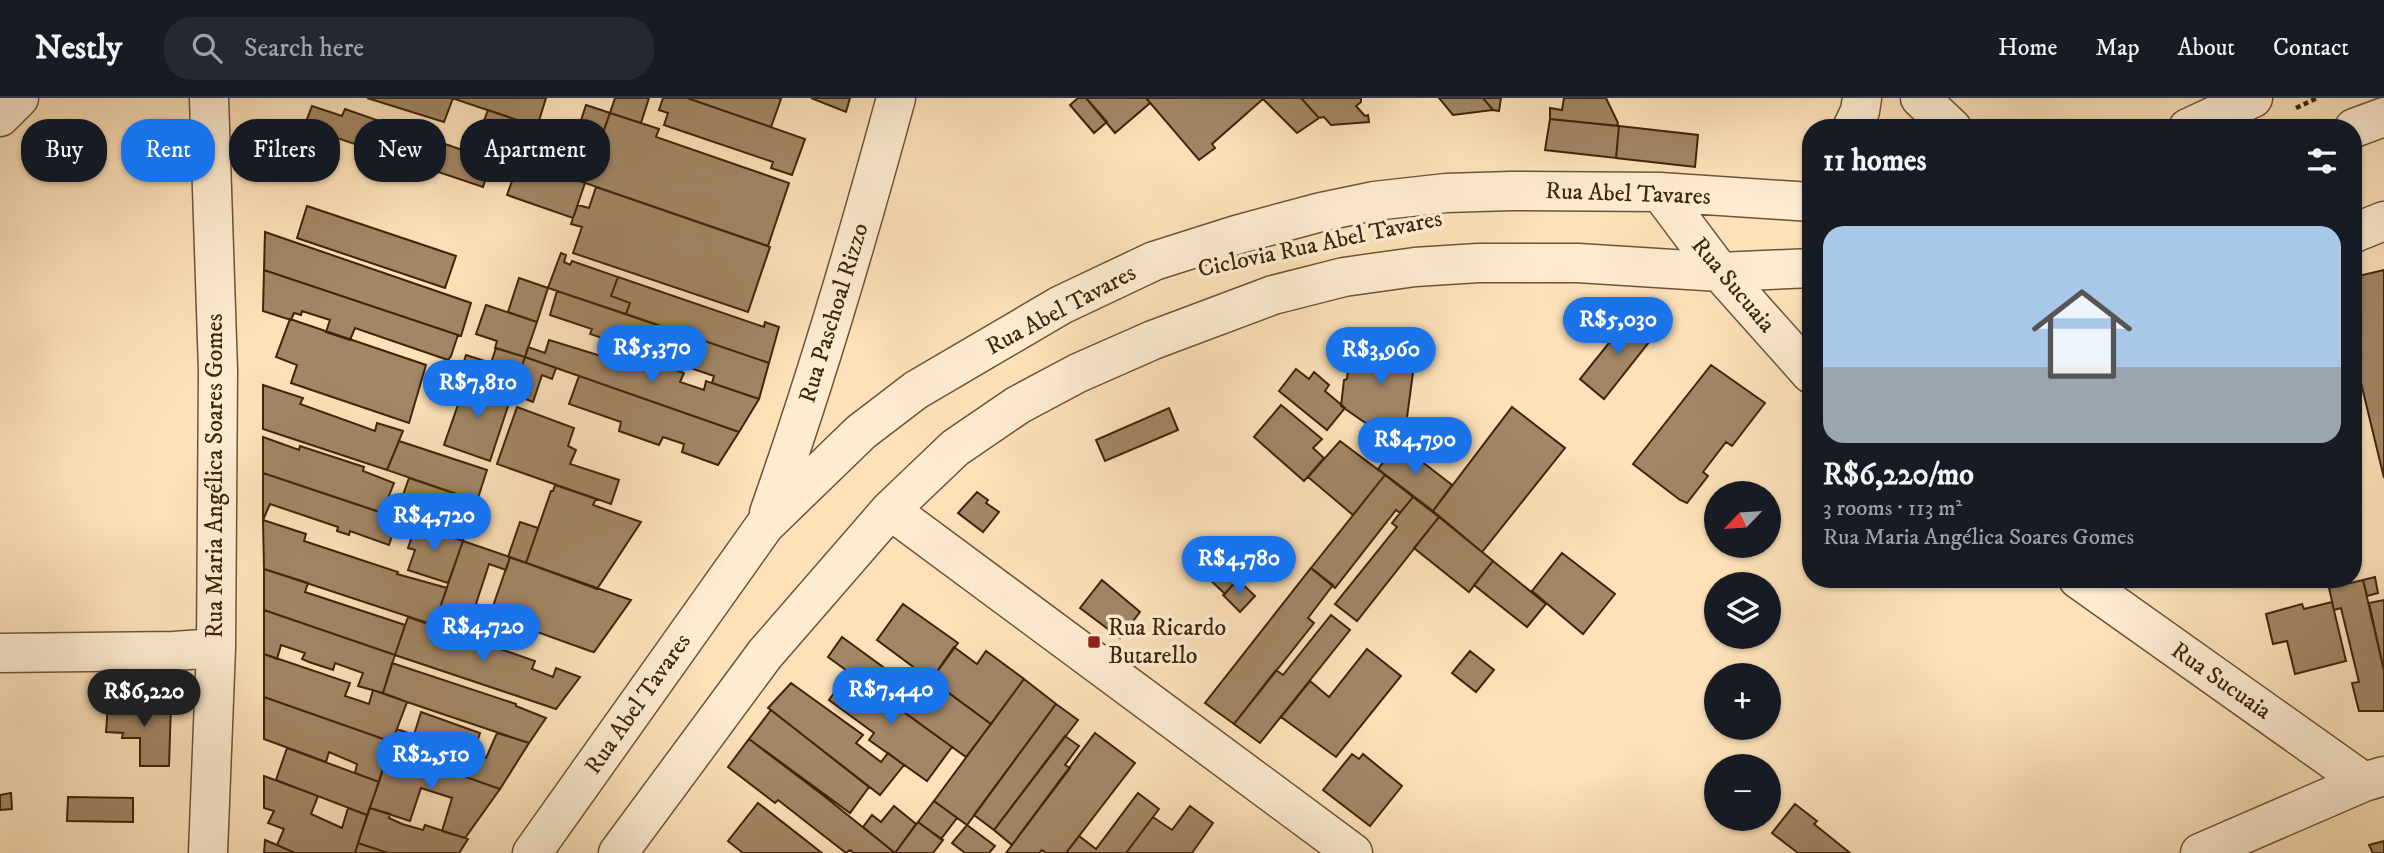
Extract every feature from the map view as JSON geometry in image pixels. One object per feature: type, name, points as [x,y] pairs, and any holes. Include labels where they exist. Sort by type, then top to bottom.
[{"type":"street","points":[[0,117],[19,98]]},
{"type":"street","name":"Rua Maria Angélica Soares Gomes","points":[[208,853],[216,648],[218,371],[209,98]]},
{"type":"street","name":"Rua Paschoal Rizzo","points":[[765,525],[793,446],[855,247],[896,98]]},
{"type":"street","points":[[1856,119],[1863,98]]},
{"type":"street","points":[[1920,98],[1942,119]]},
{"type":"street","points":[[2208,119],[2253,98]]},
{"type":"street","points":[[2362,125],[2384,117]]},
{"type":"street","name":"Rua Abel Tavares","points":[[532,853],[765,525],[861,432],[916,390],[1061,305],[1154,261],[1272,225],[1374,201],[1446,193],[1660,192],[1802,196]]},
{"type":"street","name":"Rua Sucuaia","points":[[1660,192],[1720,272],[1802,364]]},
{"type":"street","points":[[2362,230],[2384,221]]},
{"type":"street","points":[[618,853],[765,654],[890,510],[955,448],[1018,405],[1078,373],[1153,340],[1273,295],[1344,277],[1415,267],[1478,263],[1578,263],[1720,272],[1802,268]]},
{"type":"street","points":[[890,510],[1353,853]]},
{"type":"street","name":"Rua Sucuaia","points":[[2091,588],[2374,779]]},
{"type":"street","points":[[0,653],[216,648]]},
{"type":"street","points":[[2200,853],[2374,779]]},
{"type":"building","points":[[367,98],[453,98],[445,119],[434,119]]},
{"type":"building","points":[[452,98],[546,98],[539,119],[514,119]]},
{"type":"building","points":[[615,98],[649,98],[641,123],[610,113]]},
{"type":"building","points":[[663,98],[687,98],[805,139],[792,175],[771,168],[773,162],[664,125],[668,113],[659,110]]},
{"type":"building","points":[[687,98],[777,98],[781,99],[771,127]]},
{"type":"building","points":[[811,98],[850,98],[846,112]]},
{"type":"building","points":[[1078,98],[1086,98],[1107,122],[1094,133],[1070,105]]},
{"type":"building","points":[[1086,98],[1146,98],[1150,103],[1115,133]]},
{"type":"building","points":[[1146,98],[1301,98],[1319,118],[1297,133],[1263,99],[1212,144],[1215,148],[1199,160]]},
{"type":"building","points":[[1301,98],[1361,98],[1361,102],[1356,106],[1365,116],[1368,115],[1369,122],[1331,125],[1324,117],[1319,118]]},
{"type":"building","points":[[1439,98],[1483,98],[1493,110],[1453,115]]},
{"type":"building","points":[[1483,98],[1501,98],[1499,111],[1493,110]]},
{"type":"building","points":[[1564,98],[1606,98],[1617,126],[1550,119],[1550,108],[1562,110]]},
{"type":"building","points":[[586,105],[610,113],[608,119],[581,119]]},
{"type":"building","points":[[312,106],[342,116],[345,109],[374,119],[354,119],[354,144],[340,139],[340,119],[307,119]]},
{"type":"building","points":[[488,110],[515,119],[485,119]]},
{"type":"building","points":[[610,113],[659,129],[656,137],[789,183],[768,246],[585,183],[610,182],[610,119],[608,119]]},
{"type":"building","points":[[1550,119],[1619,126],[1616,158],[1545,150]]},
{"type":"building","points":[[1619,126],[1698,135],[1695,167],[1616,158]]},
{"type":"building","points":[[446,144],[460,149],[460,179],[446,175]]},
{"type":"building","points":[[468,182],[485,182],[483,187]]},
{"type":"building","points":[[512,182],[585,183],[573,218],[507,195]]},
{"type":"building","points":[[596,187],[770,247],[748,312],[573,253],[582,227],[571,224],[573,218],[578,205],[589,208]]},
{"type":"building","points":[[307,206],[456,256],[445,288],[297,238]]},
{"type":"building","points":[[265,232],[471,303],[461,336],[264,270]]},
{"type":"building","points":[[561,253],[566,255],[564,262],[570,265],[572,261],[618,277],[611,296],[630,303],[626,314],[548,288]]},
{"type":"building","points":[[264,270],[458,335],[451,356],[448,360],[355,328],[350,340],[326,332],[330,320],[302,311],[301,315],[294,313],[291,320],[263,311]]},
{"type":"building","points":[[2384,270],[2384,478],[2362,387],[2362,275]]},
{"type":"building","points":[[618,277],[764,327],[765,322],[779,327],[769,363],[626,314],[630,303],[611,296]]},
{"type":"building","points":[[519,278],[548,288],[537,322],[508,312]]},
{"type":"building","points":[[557,291],[769,363],[759,399],[712,383],[714,376],[590,334],[592,329],[550,315]]},
{"type":"building","points":[[486,305],[537,322],[525,357],[495,348],[497,341],[476,334]]},
{"type":"building","points":[[1629,318],[1640,321],[1657,332],[1604,399],[1580,379]]},
{"type":"building","points":[[290,319],[426,365],[409,423],[291,383],[297,365],[276,357]]},
{"type":"building","points":[[549,340],[640,368],[643,359],[684,373],[680,382],[704,390],[706,381],[759,399],[739,432],[525,357],[528,347],[545,353]]},
{"type":"building","points":[[1417,343],[1403,447],[1395,447],[1341,406],[1351,344]]},
{"type":"building","points":[[496,348],[525,357],[512,394],[459,377],[466,355],[491,363]]},
{"type":"building","points":[[525,357],[556,368],[552,379],[542,375],[533,402],[512,394]]},
{"type":"building","points":[[1711,365],[1765,403],[1732,446],[1726,442],[1703,472],[1708,476],[1687,503],[1633,464]]},
{"type":"building","points":[[1296,369],[1309,379],[1314,372],[1329,385],[1325,391],[1345,408],[1327,430],[1279,391]]},
{"type":"building","points":[[579,376],[739,432],[718,465],[682,452],[684,444],[663,437],[659,445],[619,431],[621,422],[569,404]]},
{"type":"building","points":[[467,379],[512,394],[490,461],[444,445]]},
{"type":"building","points":[[263,385],[303,398],[300,404],[375,431],[377,423],[403,431],[387,470],[263,429]]},
{"type":"building","points":[[1281,405],[1322,439],[1313,448],[1324,458],[1304,481],[1254,437]]},
{"type":"building","points":[[517,407],[574,428],[568,446],[576,450],[570,464],[619,480],[611,504],[497,464]]},
{"type":"building","points":[[1512,407],[1565,448],[1482,552],[1433,511]]},
{"type":"building","points":[[1169,408],[1178,430],[1105,461],[1096,440]]},
{"type":"building","points":[[263,437],[299,450],[300,446],[364,467],[363,471],[394,483],[382,513],[263,473]]},
{"type":"building","points":[[399,441],[487,470],[477,501],[387,470]]},
{"type":"building","points":[[1340,441],[1385,475],[1353,515],[1308,477]]},
{"type":"building","points":[[1395,447],[1403,447],[1452,485],[1433,511],[1378,469]]},
{"type":"building","points":[[263,473],[398,518],[389,545],[350,531],[349,535],[337,531],[338,527],[270,504],[263,520]]},
{"type":"building","points":[[1385,475],[1413,497],[1400,513],[1396,510],[1335,588],[1311,568]]},
{"type":"building","points":[[409,478],[477,501],[463,541],[425,528],[428,519],[398,509]]},
{"type":"building","points":[[555,485],[596,499],[593,505],[641,522],[597,589],[526,563]]},
{"type":"building","points":[[977,492],[999,512],[983,532],[958,513]]},
{"type":"building","points":[[1413,497],[1439,517],[1357,621],[1335,604],[1397,527],[1392,523]]},
{"type":"building","points":[[1439,517],[1493,561],[1469,592],[1414,548]]},
{"type":"building","points":[[263,520],[306,534],[304,541],[398,572],[397,574],[447,588],[434,625],[264,569]]},
{"type":"building","points":[[520,522],[538,528],[526,563],[508,557]]},
{"type":"building","points":[[416,524],[463,541],[448,583],[408,570],[415,550],[408,548]]},
{"type":"building","points":[[463,541],[510,557],[506,570],[489,564],[476,604],[488,609],[477,641],[434,625]]},
{"type":"building","points":[[1197,543],[1236,581],[1225,594],[1185,556]]},
{"type":"building","points":[[1562,553],[1615,594],[1583,634],[1532,591]]},
{"type":"building","points":[[510,557],[631,600],[594,652],[590,651],[490,615]]},
{"type":"building","points":[[1493,561],[1546,604],[1527,627],[1474,585]]},
{"type":"building","points":[[1311,568],[1333,585],[1308,618],[1314,623],[1234,724],[1205,703]]},
{"type":"building","points":[[264,569],[308,583],[305,592],[405,625],[395,655],[264,610]]},
{"type":"building","points":[[2375,577],[2378,593],[2367,596],[2363,580]]},
{"type":"building","points":[[1102,580],[1140,612],[1120,638],[1080,608]]},
{"type":"building","points":[[1238,580],[1255,596],[1240,612],[1223,595]]},
{"type":"building","points":[[2362,580],[2384,671],[2384,711],[2359,711],[2352,683],[2359,682],[2341,608],[2334,610],[2329,588],[2362,588]]},
{"type":"building","points":[[2384,600],[2384,671],[2369,603]]},
{"type":"building","points":[[2332,602],[2346,661],[2295,674],[2287,641],[2273,644],[2266,614],[2302,604],[2304,609]]},
{"type":"building","points":[[903,604],[958,643],[931,680],[877,640]]},
{"type":"building","points":[[264,610],[395,655],[383,693],[358,686],[363,673],[335,663],[333,670],[309,662],[302,659],[305,653],[281,645],[277,659],[264,654]]},
{"type":"building","points":[[1331,615],[1350,630],[1260,743],[1234,724],[1276,670],[1283,675]]},
{"type":"building","points":[[408,617],[535,661],[532,669],[553,677],[556,668],[580,677],[556,709],[395,655]]},
{"type":"building","points":[[842,637],[901,680],[904,676],[934,699],[942,688],[991,724],[966,757],[828,657]]},
{"type":"building","points":[[954,647],[977,664],[986,651],[1024,679],[991,724],[931,680]]},
{"type":"building","points":[[1367,649],[1401,676],[1336,757],[1281,717],[1310,681],[1329,697]]},
{"type":"building","points":[[1470,651],[1494,670],[1476,692],[1452,673]]},
{"type":"building","points":[[264,654],[350,683],[345,696],[369,704],[373,690],[407,702],[392,742],[264,697]]},
{"type":"building","points":[[392,663],[516,704],[546,718],[529,743],[407,702],[383,693]]},
{"type":"building","points":[[849,672],[952,747],[927,781],[869,740],[874,733],[829,700]]},
{"type":"building","points":[[1024,679],[1056,704],[967,825],[934,801]]},
{"type":"building","points":[[791,683],[863,735],[856,743],[881,762],[888,753],[904,765],[880,795],[768,708]]},
{"type":"building","points":[[264,697],[392,742],[379,782],[355,773],[357,764],[329,752],[326,762],[264,739]]},
{"type":"building","points":[[108,704],[171,704],[169,766],[140,766],[140,738],[122,738],[123,733],[106,732]]},
{"type":"building","points":[[1056,704],[1078,720],[994,830],[974,815]]},
{"type":"building","points":[[771,710],[869,787],[850,813],[749,739]]},
{"type":"building","points":[[421,712],[480,733],[473,754],[486,758],[497,733],[529,743],[500,789],[389,750],[397,729],[414,735]]},
{"type":"building","points":[[1095,733],[1135,763],[1066,853],[1046,853],[1042,850],[1039,853],[1006,853]]},
{"type":"building","points":[[1065,736],[1079,746],[1065,765],[1070,768],[1012,845],[994,830]]},
{"type":"building","points":[[749,739],[895,853],[854,853],[850,850],[846,853],[778,800],[775,803],[728,767]]},
{"type":"building","points":[[287,748],[379,782],[367,815],[276,780]]},
{"type":"building","points":[[389,750],[500,789],[465,838],[442,831],[452,798],[421,788],[410,821],[370,808]]},
{"type":"building","points":[[1352,754],[1359,759],[1363,754],[1402,786],[1370,826],[1323,790]]},
{"type":"building","points":[[264,776],[318,796],[311,814],[342,828],[348,808],[367,815],[355,853],[295,853],[277,845],[284,829],[268,823],[274,811],[264,808]]},
{"type":"building","points":[[11,793],[12,809],[0,810],[0,795]]},
{"type":"building","points":[[1138,793],[1159,809],[1126,853],[1066,853],[1079,836],[1096,849]]},
{"type":"building","points":[[68,797],[133,798],[133,822],[67,821]]},
{"type":"building","points":[[934,801],[957,818],[941,839],[918,822]]},
{"type":"building","points":[[758,803],[822,853],[743,853],[728,841]]},
{"type":"building","points":[[1795,804],[1817,821],[1814,824],[1850,853],[1798,853],[1772,833],[1781,831],[1781,822]]},
{"type":"building","points":[[894,806],[916,824],[895,853],[863,827],[872,815],[881,822]]},
{"type":"building","points":[[1190,806],[1213,823],[1192,853],[1126,853],[1153,817],[1172,830]]},
{"type":"building","points":[[370,808],[390,814],[389,818],[402,824],[423,830],[425,825],[468,839],[459,853],[388,853],[358,843]]},
{"type":"building","points":[[918,822],[943,840],[933,853],[895,853]]},
{"type":"building","points":[[967,825],[995,846],[989,853],[965,853],[952,843]]},
{"type":"building","points":[[265,840],[277,845],[295,853],[264,853]]},
{"type":"building","points":[[2384,841],[2384,853],[2373,853],[2369,845]]},
{"type":"building","points":[[358,843],[388,853],[355,853]]},
{"type":"place","name":"Rua Ricardo Butarello","points":[[1094,642]]}]
